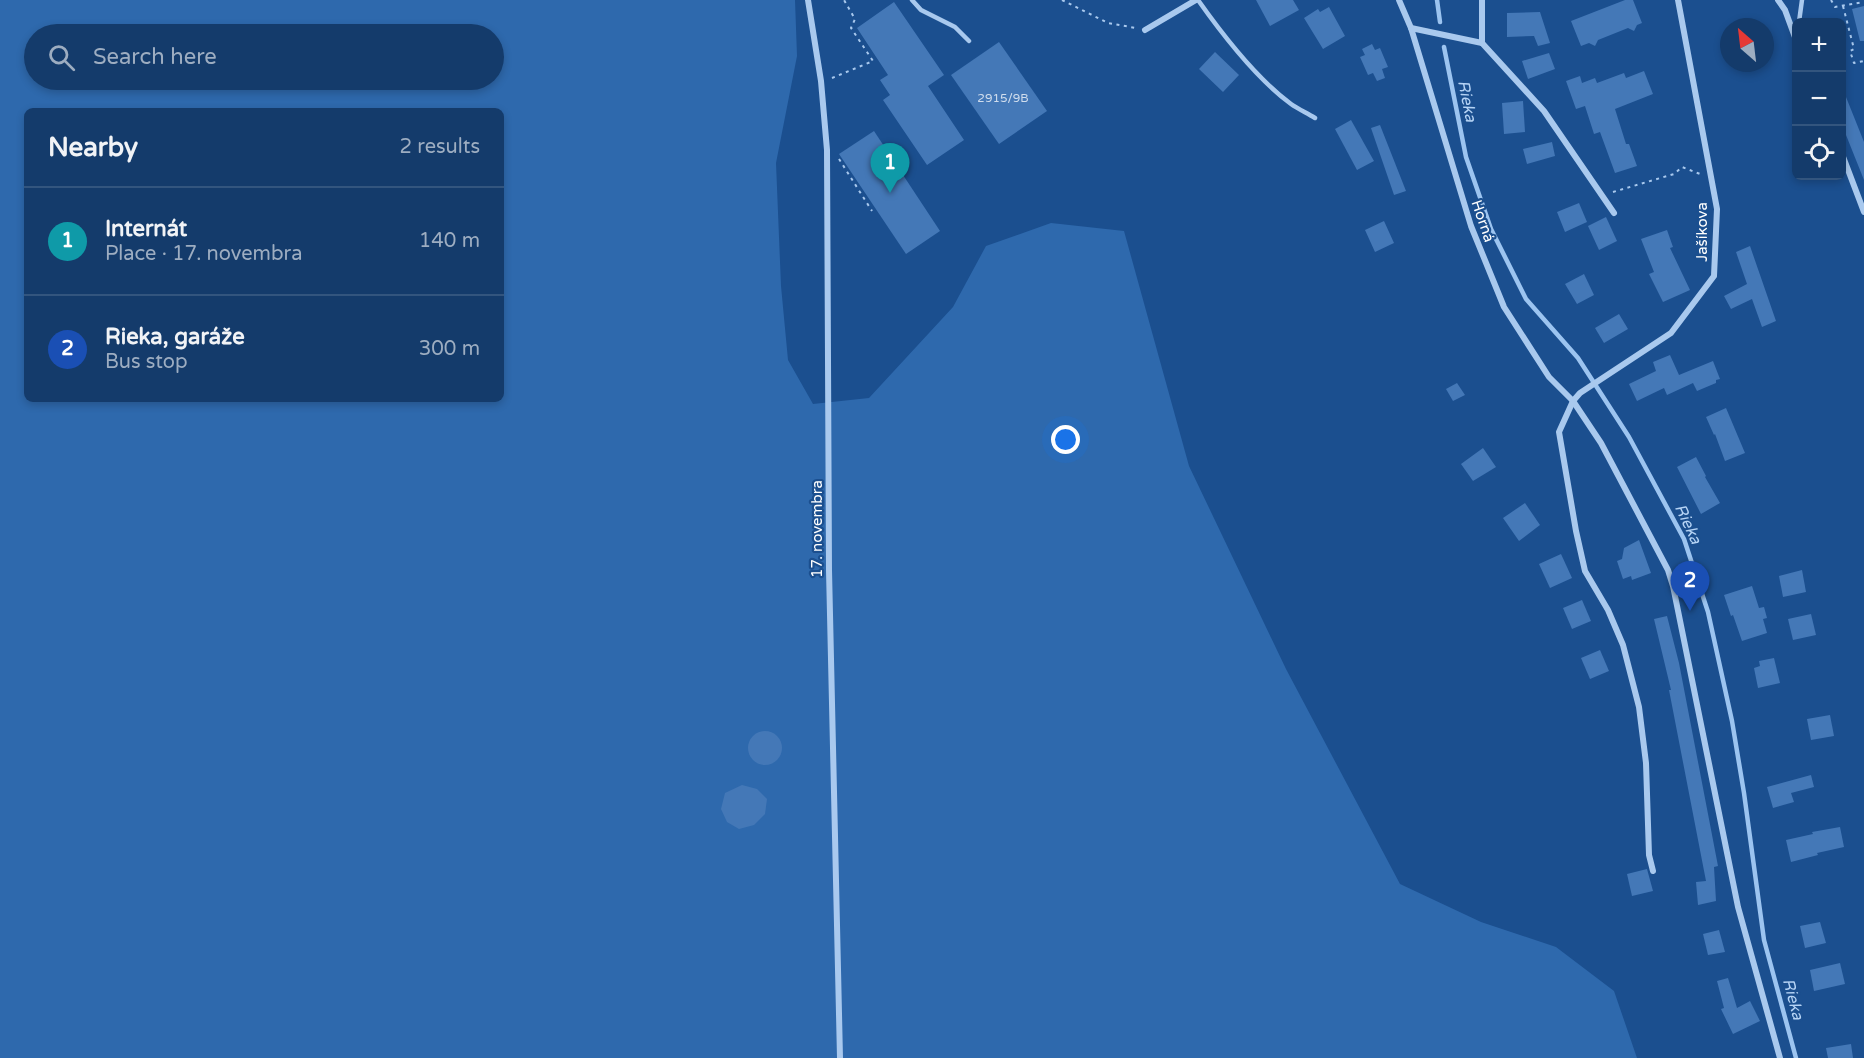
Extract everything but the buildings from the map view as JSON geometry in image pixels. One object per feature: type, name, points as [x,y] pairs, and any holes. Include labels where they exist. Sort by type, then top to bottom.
[{"type":"street","name":"17. novembra","points":[[808,0],[821,81],[827,150],[829,570],[840,1058]]},
{"type":"street","points":[[1145,30],[1197,0]]},
{"type":"street","name":"Horná","points":[[1399,0],[1411,28],[1471,226],[1504,307],[1549,377],[1574,401],[1601,443],[1663,560],[1670,578],[1738,907],[1780,1058]]},
{"type":"street","points":[[1482,0],[1482,43]]},
{"type":"street","name":"Jašíkova","points":[[1653,871],[1649,855],[1646,763],[1639,707],[1623,645],[1608,610],[1585,571],[1559,432],[1580,393],[1671,333],[1714,276],[1717,209],[1678,0]]},
{"type":"street","points":[[1778,0],[1792,28]]},
{"type":"street","points":[[1411,28],[1482,43],[1544,111],[1614,213]]},
{"type":"street","points":[[1846,165],[1864,212]]},
{"type":"lane","points":[[912,0],[921,10],[955,27],[969,41]]},
{"type":"lane","points":[[1197,0],[1230,42],[1280,95],[1293,106],[1315,118]]},
{"type":"lane","points":[[1800,18],[1802,0]]},
{"type":"path","points":[[821,81],[873,61],[851,28],[855,19],[844,0]]},
{"type":"path","points":[[1062,0],[1108,23],[1145,30]]},
{"type":"path","points":[[1831,0],[1835,7],[1864,2]]},
{"type":"path","points":[[1843,6],[1854,49],[1850,51],[1854,63],[1864,61]]},
{"type":"path","points":[[827,150],[838,158],[872,211]]},
{"type":"path","points":[[1602,195],[1674,174],[1682,167],[1701,175],[1708,160]]},
{"type":"shaded area","points":[[0,0],[795,0],[797,56],[776,163],[781,286],[788,360],[813,404],[869,398],[953,307],[986,246],[1051,223],[1124,231],[1189,466],[1286,669],[1400,884],[1481,922],[1556,947],[1614,991],[1637,1058],[0,1058]]},
{"type":"waterway","name":"Rieka","points":[[1437,0],[1440,22]]},
{"type":"waterway","name":"Rieka","points":[[1444,47],[1466,157],[1491,229],[1526,299],[1578,358],[1629,437],[1684,539],[1708,612],[1732,721],[1764,940],[1796,1058]]},
{"type":"place","name":"Internát","points":[[890,193]]},
{"type":"place","name":"Rieka, garáže","points":[[1690,611]]}]
